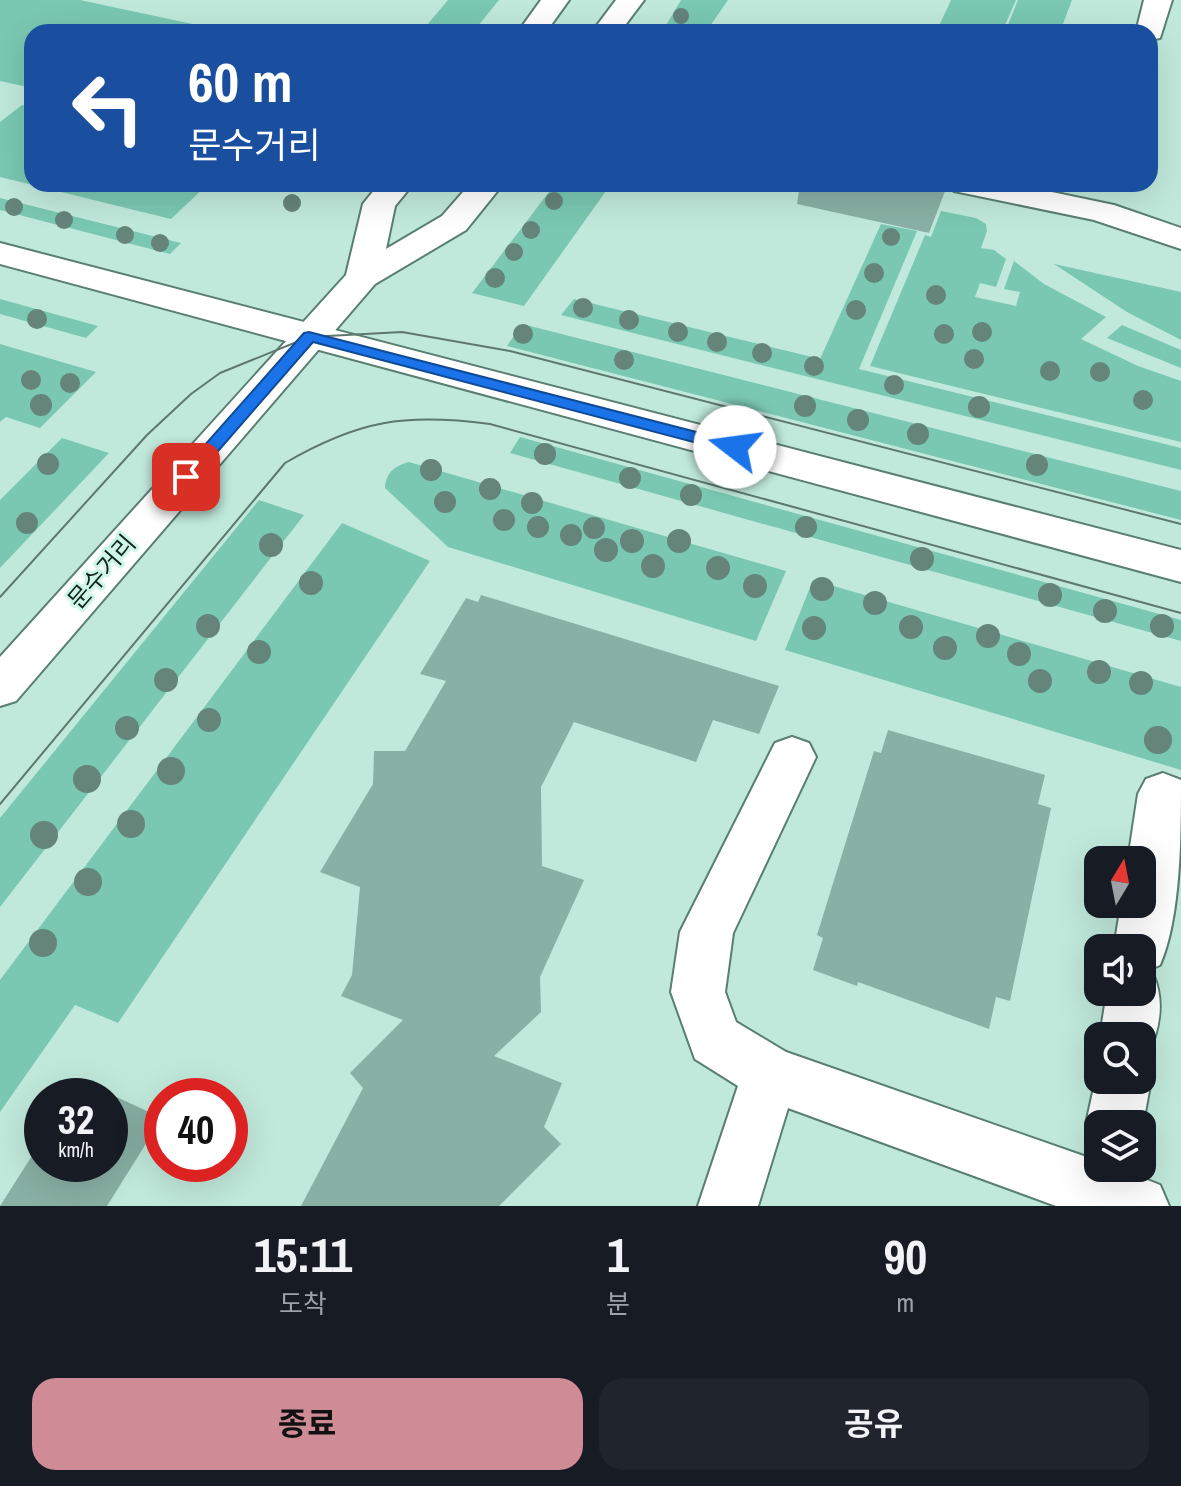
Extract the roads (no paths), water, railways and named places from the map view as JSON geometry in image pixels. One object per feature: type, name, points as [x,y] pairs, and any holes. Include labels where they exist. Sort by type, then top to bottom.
[{"type":"street","points":[[538,24],[555,0]]},
{"type":"street","points":[[612,24],[630,0]]},
{"type":"street","points":[[1152,24],[1158,0]]},
{"type":"street","points":[[363,277],[379,204],[390,192]]},
{"type":"street","points":[[363,277],[454,223],[480,192]]},
{"type":"street","points":[[1046,192],[1181,207]]},
{"type":"street","points":[[1106,198],[1181,239]]},
{"type":"street","points":[[0,253],[1181,566]]},
{"type":"street","name":"문수거리","points":[[0,688],[363,277]]},
{"type":"street","points":[[792,757],[707,932],[698,992],[715,1040],[770,1074],[1118,1189]]},
{"type":"street","points":[[1143,934],[1163,794]]},
{"type":"street","points":[[728,1206],[770,1074]]},
{"type":"tram line","points":[[0,597],[147,435],[191,394],[220,373],[309,337],[402,332],[510,351],[1181,524]]},
{"type":"tram line","points":[[0,804],[285,463],[336,437],[383,423],[433,419],[490,424],[1181,613]]}]
